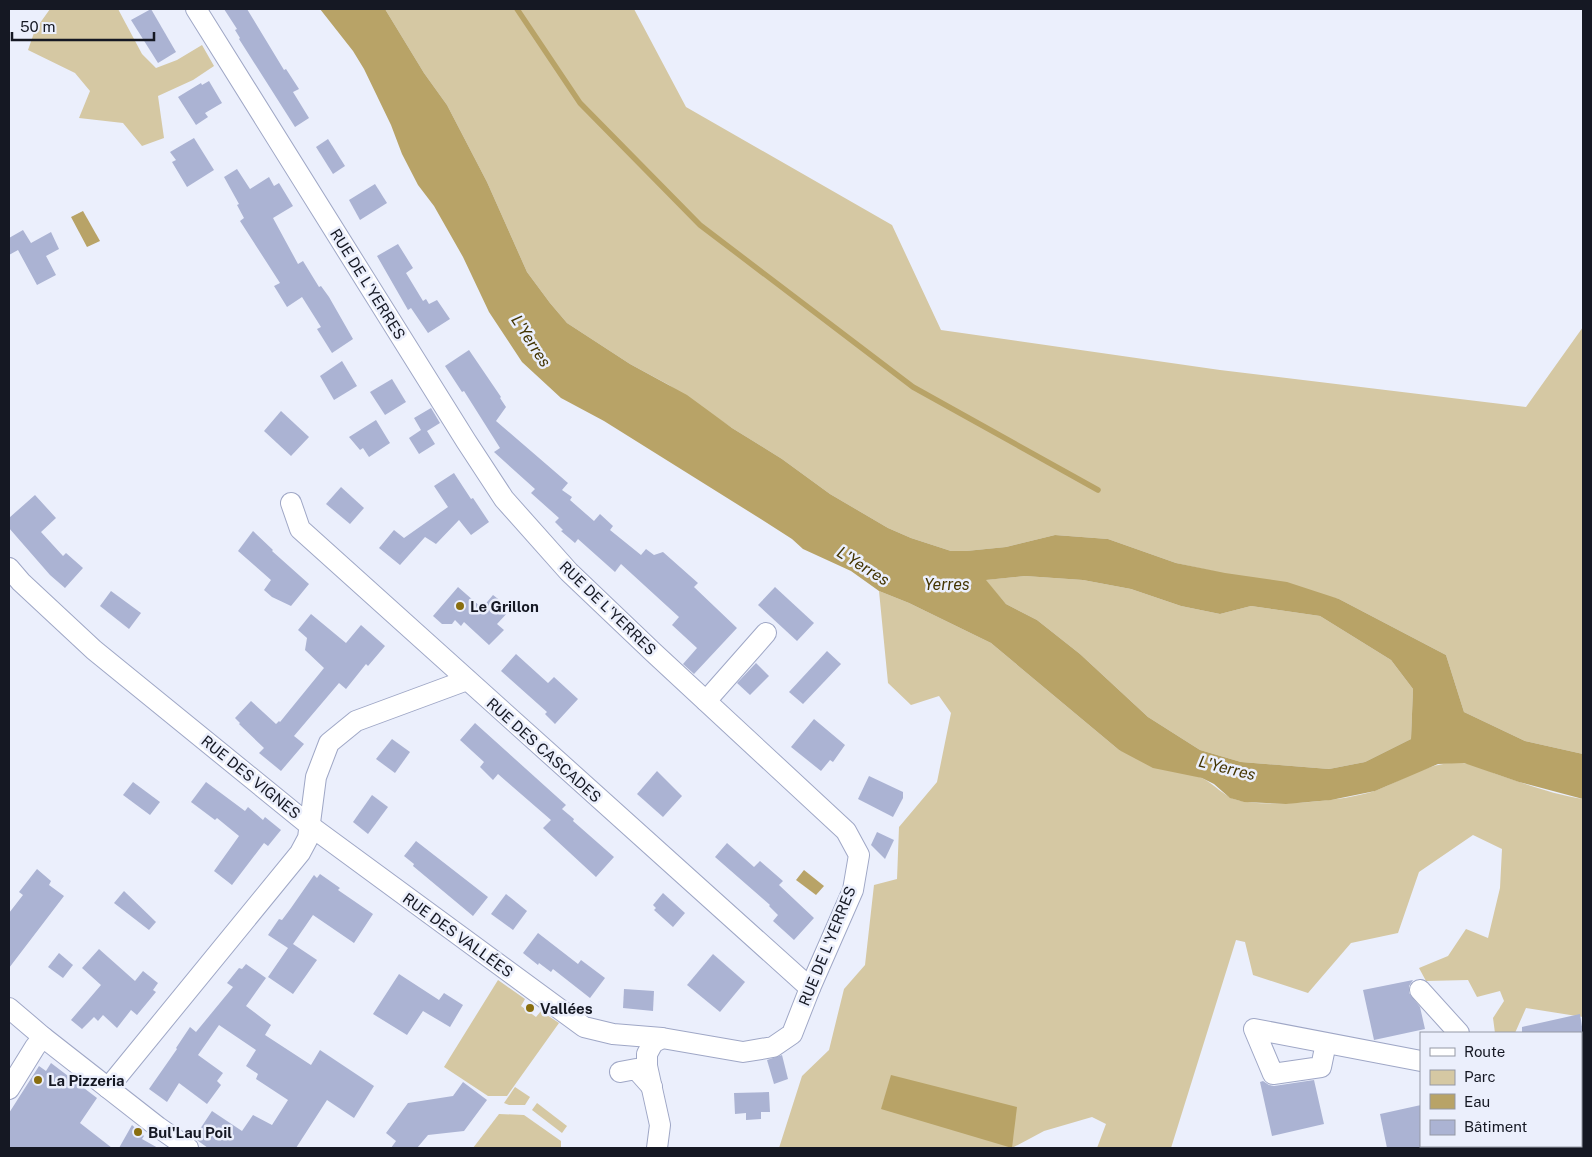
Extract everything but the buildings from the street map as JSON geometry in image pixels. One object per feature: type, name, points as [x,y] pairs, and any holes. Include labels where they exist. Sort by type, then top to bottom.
[{"type":"street","name":"RUE DE L'YERRES","points":[[196,9],[466,441],[504,498],[569,572],[846,831],[859,855],[853,890],[792,1034],[773,1047],[743,1052],[662,1038],[613,1034]]},
{"type":"street","name":"RUE DES CASCADES","points":[[291,503],[300,529],[810,988]]},
{"type":"street","name":"RUE DES VIGNES","points":[[9,568],[21,582],[94,650],[309,825],[308,838],[300,853],[108,1088]]},
{"type":"street","points":[[706,702],[766,633]]},
{"type":"street","points":[[309,825],[316,777],[329,743],[356,722],[467,680]]},
{"type":"street","name":"RUE DES VALLÉES","points":[[309,825],[584,1027],[613,1034]]},
{"type":"street","points":[[1420,990],[1458,1032]]},
{"type":"street","points":[[9,1008],[43,1038],[158,1128],[188,1148]]},
{"type":"street","points":[[9,1089],[35,1047],[43,1038]]},
{"type":"street","points":[[657,1148],[660,1125],[647,1066],[647,1054],[653,1043],[662,1038]]},
{"type":"street","points":[[1326,1043],[1420,1061]]},
{"type":"street","points":[[620,1072],[636,1069],[653,1089]]},
{"type":"green space","points":[[50,9],[118,9],[142,54],[156,68],[177,60],[202,45],[214,66],[193,80],[158,96],[164,138],[142,146],[123,123],[79,118],[90,91],[75,73],[28,50],[35,30]]},
{"type":"green space","points":[[385,9],[634,9],[686,107],[892,225],[941,330],[1220,370],[1526,407],[1583,327],[1583,754],[1525,741],[1464,712],[1446,655],[1339,599],[1176,563],[1108,539],[1055,535],[1006,547],[951,551],[911,538],[888,528],[830,494],[782,459],[669,385],[630,364],[567,323],[527,272],[487,182],[447,105],[424,73]]},
{"type":"green space","points":[[1025,576],[1083,580],[1131,589],[1181,606],[1220,614],[1251,606],[1320,616],[1391,660],[1413,689],[1411,739],[1365,762],[1329,769],[1241,762],[1200,750],[1148,717],[1080,654],[1037,620],[1006,604],[985,580]]},
{"type":"green space","points":[[879,591],[909,603],[991,643],[1119,750],[1202,778],[1237,800],[1286,803],[1348,797],[1377,790],[1430,767],[1452,763],[1472,765],[1541,789],[1583,799],[1583,1017],[1526,1008],[1515,1032],[1495,1032],[1493,1018],[1504,1001],[1500,991],[1477,997],[1468,980],[1426,981],[1419,968],[1448,956],[1466,929],[1488,938],[1500,888],[1502,849],[1473,835],[1419,872],[1398,933],[1351,943],[1308,993],[1253,975],[1245,942],[1236,940],[1171,1148],[1097,1148],[1106,1124],[1092,1117],[1044,1131],[1012,1148],[779,1148],[802,1076],[829,1050],[844,989],[865,965],[874,885],[897,879],[899,827],[937,782],[951,713],[939,696],[911,705],[888,683]]},
{"type":"green space","points":[[498,980],[525,999],[521,1006],[536,1017],[541,1011],[559,1023],[507,1096],[488,1096],[444,1067]]},
{"type":"green space","points":[[515,1087],[530,1097],[525,1105],[509,1105],[504,1103]]},
{"type":"green space","points":[[537,1103],[567,1126],[562,1133],[532,1110]]},
{"type":"green space","points":[[499,1114],[524,1115],[561,1141],[561,1148],[473,1148]]},
{"type":"water","name":"Yerres","points":[[320,9],[385,9],[424,73],[447,105],[487,182],[527,272],[567,323],[630,364],[687,395],[732,428],[782,459],[830,494],[888,528],[911,538],[951,551],[1006,547],[1055,535],[1108,539],[1176,563],[1225,573],[1287,582],[1339,599],[1446,655],[1464,712],[1525,741],[1583,754],[1583,799],[1519,782],[1464,763],[1438,764],[1375,791],[1331,800],[1286,804],[1244,802],[1230,798],[1214,784],[1202,778],[1153,768],[1119,750],[991,643],[909,603],[879,591],[851,571],[803,549],[792,539],[604,421],[561,398],[522,362],[489,312],[463,257],[434,206],[418,185],[364,69],[353,51]],"holes":[[[1025,576],[1083,580],[1131,589],[1181,606],[1220,614],[1251,606],[1320,616],[1391,660],[1413,689],[1411,739],[1365,762],[1329,769],[1241,762],[1200,750],[1148,717],[1080,654],[1037,620],[1006,604],[986,580]]]},
{"type":"water","points":[[83,211],[100,241],[87,247],[71,217]]},
{"type":"water","points":[[804,870],[824,886],[816,895],[796,880]]},
{"type":"water","points":[[891,1075],[1017,1107],[1012,1148],[881,1109]]},
{"type":"waterway","points":[[517,9],[580,103],[700,225],[913,387],[1098,490]]},
{"type":"place","name":"Le Grillon","points":[[460,606]]},
{"type":"place","name":"Vallées","points":[[530,1008]]},
{"type":"place","name":"La Pizzeria","points":[[38,1080]]},
{"type":"place","name":"Bul'Lau Poil","points":[[138,1132]]},
{"type":"water label","name":"L'Yerres","points":[[531,341]]},
{"type":"water label","name":"L'Yerres","points":[[863,566]]},
{"type":"water label","name":"L'Yerres","points":[[1227,768]]}]
